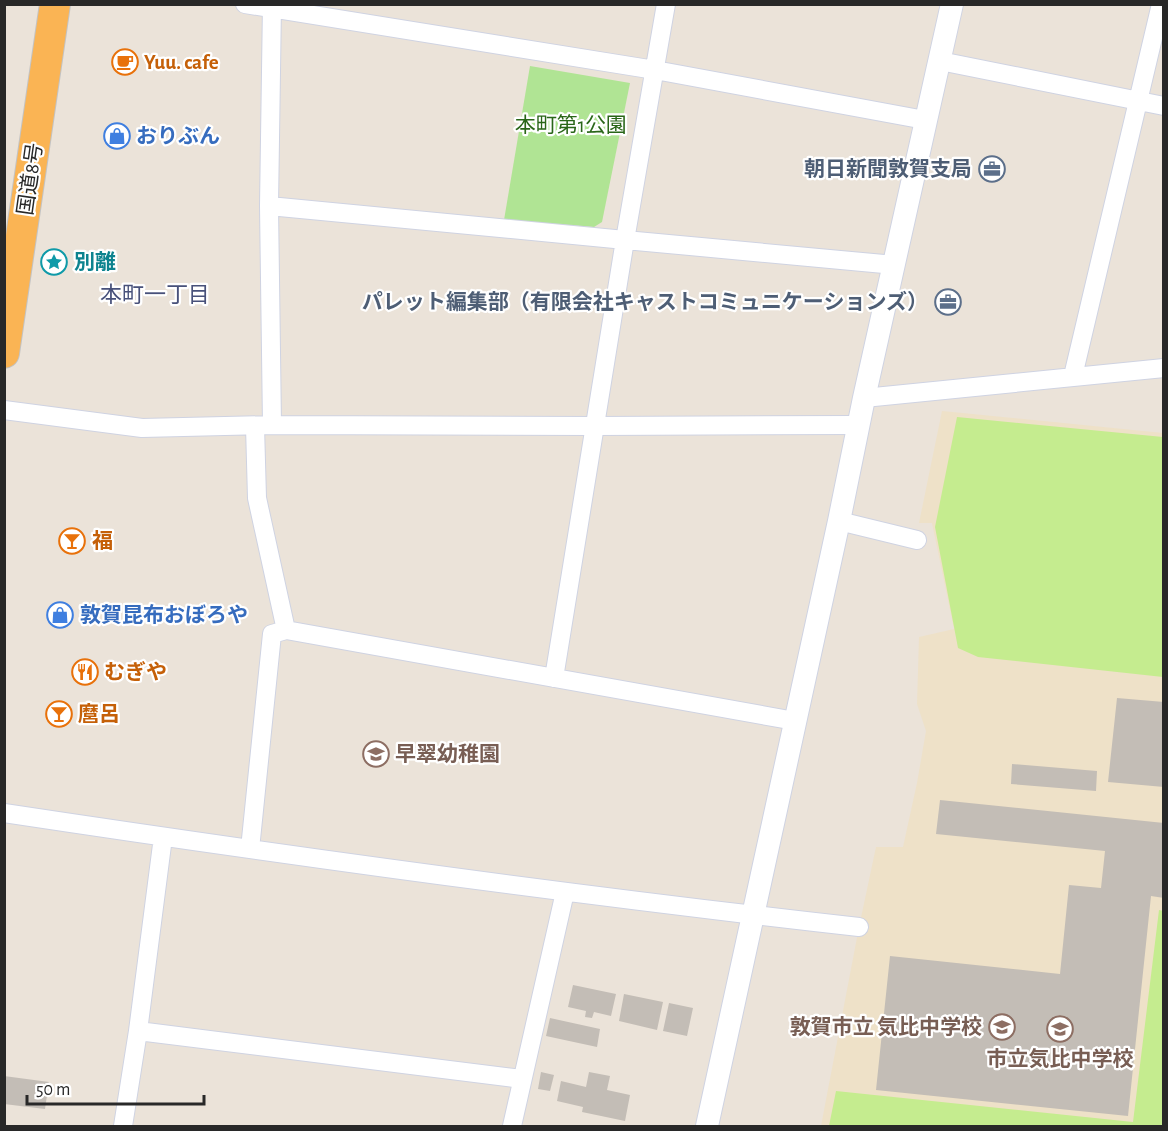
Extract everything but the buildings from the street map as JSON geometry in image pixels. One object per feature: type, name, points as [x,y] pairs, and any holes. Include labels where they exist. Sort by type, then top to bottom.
[{"type":"highway","name":"国道8号","points":[[4,353],[11,262],[55,4]]},
{"type":"street","points":[[245,4],[655,70],[925,120]]},
{"type":"street","points":[[554,678],[666,4]]},
{"type":"street","points":[[707,1126],[864,398],[952,4]]},
{"type":"street","points":[[1073,376],[1161,4]]},
{"type":"street","points":[[272,7],[263,425],[257,498],[286,630]]},
{"type":"street","points":[[940,61],[1164,106]]},
{"type":"street","points":[[269,206],[895,265]]},
{"type":"street","points":[[864,398],[1164,368]]},
{"type":"street","points":[[4,410],[142,428],[263,425],[859,425]]},
{"type":"street","points":[[839,521],[917,540]]},
{"type":"street","points":[[250,849],[272,634],[286,630],[795,721]]},
{"type":"street","points":[[4,813],[565,892],[752,916],[860,927]]},
{"type":"street","points":[[123,1126],[138,1031],[163,837]]},
{"type":"street","points":[[512,1126],[565,892]]},
{"type":"street","points":[[138,1031],[522,1080]]},
{"type":"shaded area","points":[[942,411],[1163,433],[1163,1126],[821,1126],[876,847],[903,847],[917,783],[926,731],[917,704],[919,637],[954,629],[932,523],[919,523]]},
{"type":"green space","name":"本町第1公園","points":[[530,66],[630,83],[602,222],[594,227],[504,220]]},
{"type":"green space","points":[[957,417],[1163,437],[1163,677],[978,657],[958,648],[935,527]]},
{"type":"green space","points":[[1159,910],[1164,911],[1163,1126],[829,1126],[836,1091],[1133,1122]]},
{"type":"place","name":"Yuu. cafe","points":[[125,62]]},
{"type":"place","name":"おりぶん","points":[[117,136]]},
{"type":"place","name":"朝日新聞敦賀支局","points":[[992,169]]},
{"type":"place","name":"別離","points":[[54,262]]},
{"type":"place","name":"パレット編集部（有限会社キャストコミュニケーションズ）","points":[[948,302]]},
{"type":"place","name":"福","points":[[72,541]]},
{"type":"place","name":"敦賀昆布おぼろや","points":[[60,615]]},
{"type":"place","name":"むぎや","points":[[85,672]]},
{"type":"place","name":"麿呂","points":[[59,714]]},
{"type":"place","name":"早翠幼稚園","points":[[376,754]]},
{"type":"place","name":"敦賀市立 気比中学校","points":[[1002,1027]]},
{"type":"place","name":"市立気比中学校","points":[[1060,1029]]},
{"type":"district","name":"本町一丁目","points":[[155,294]]}]
